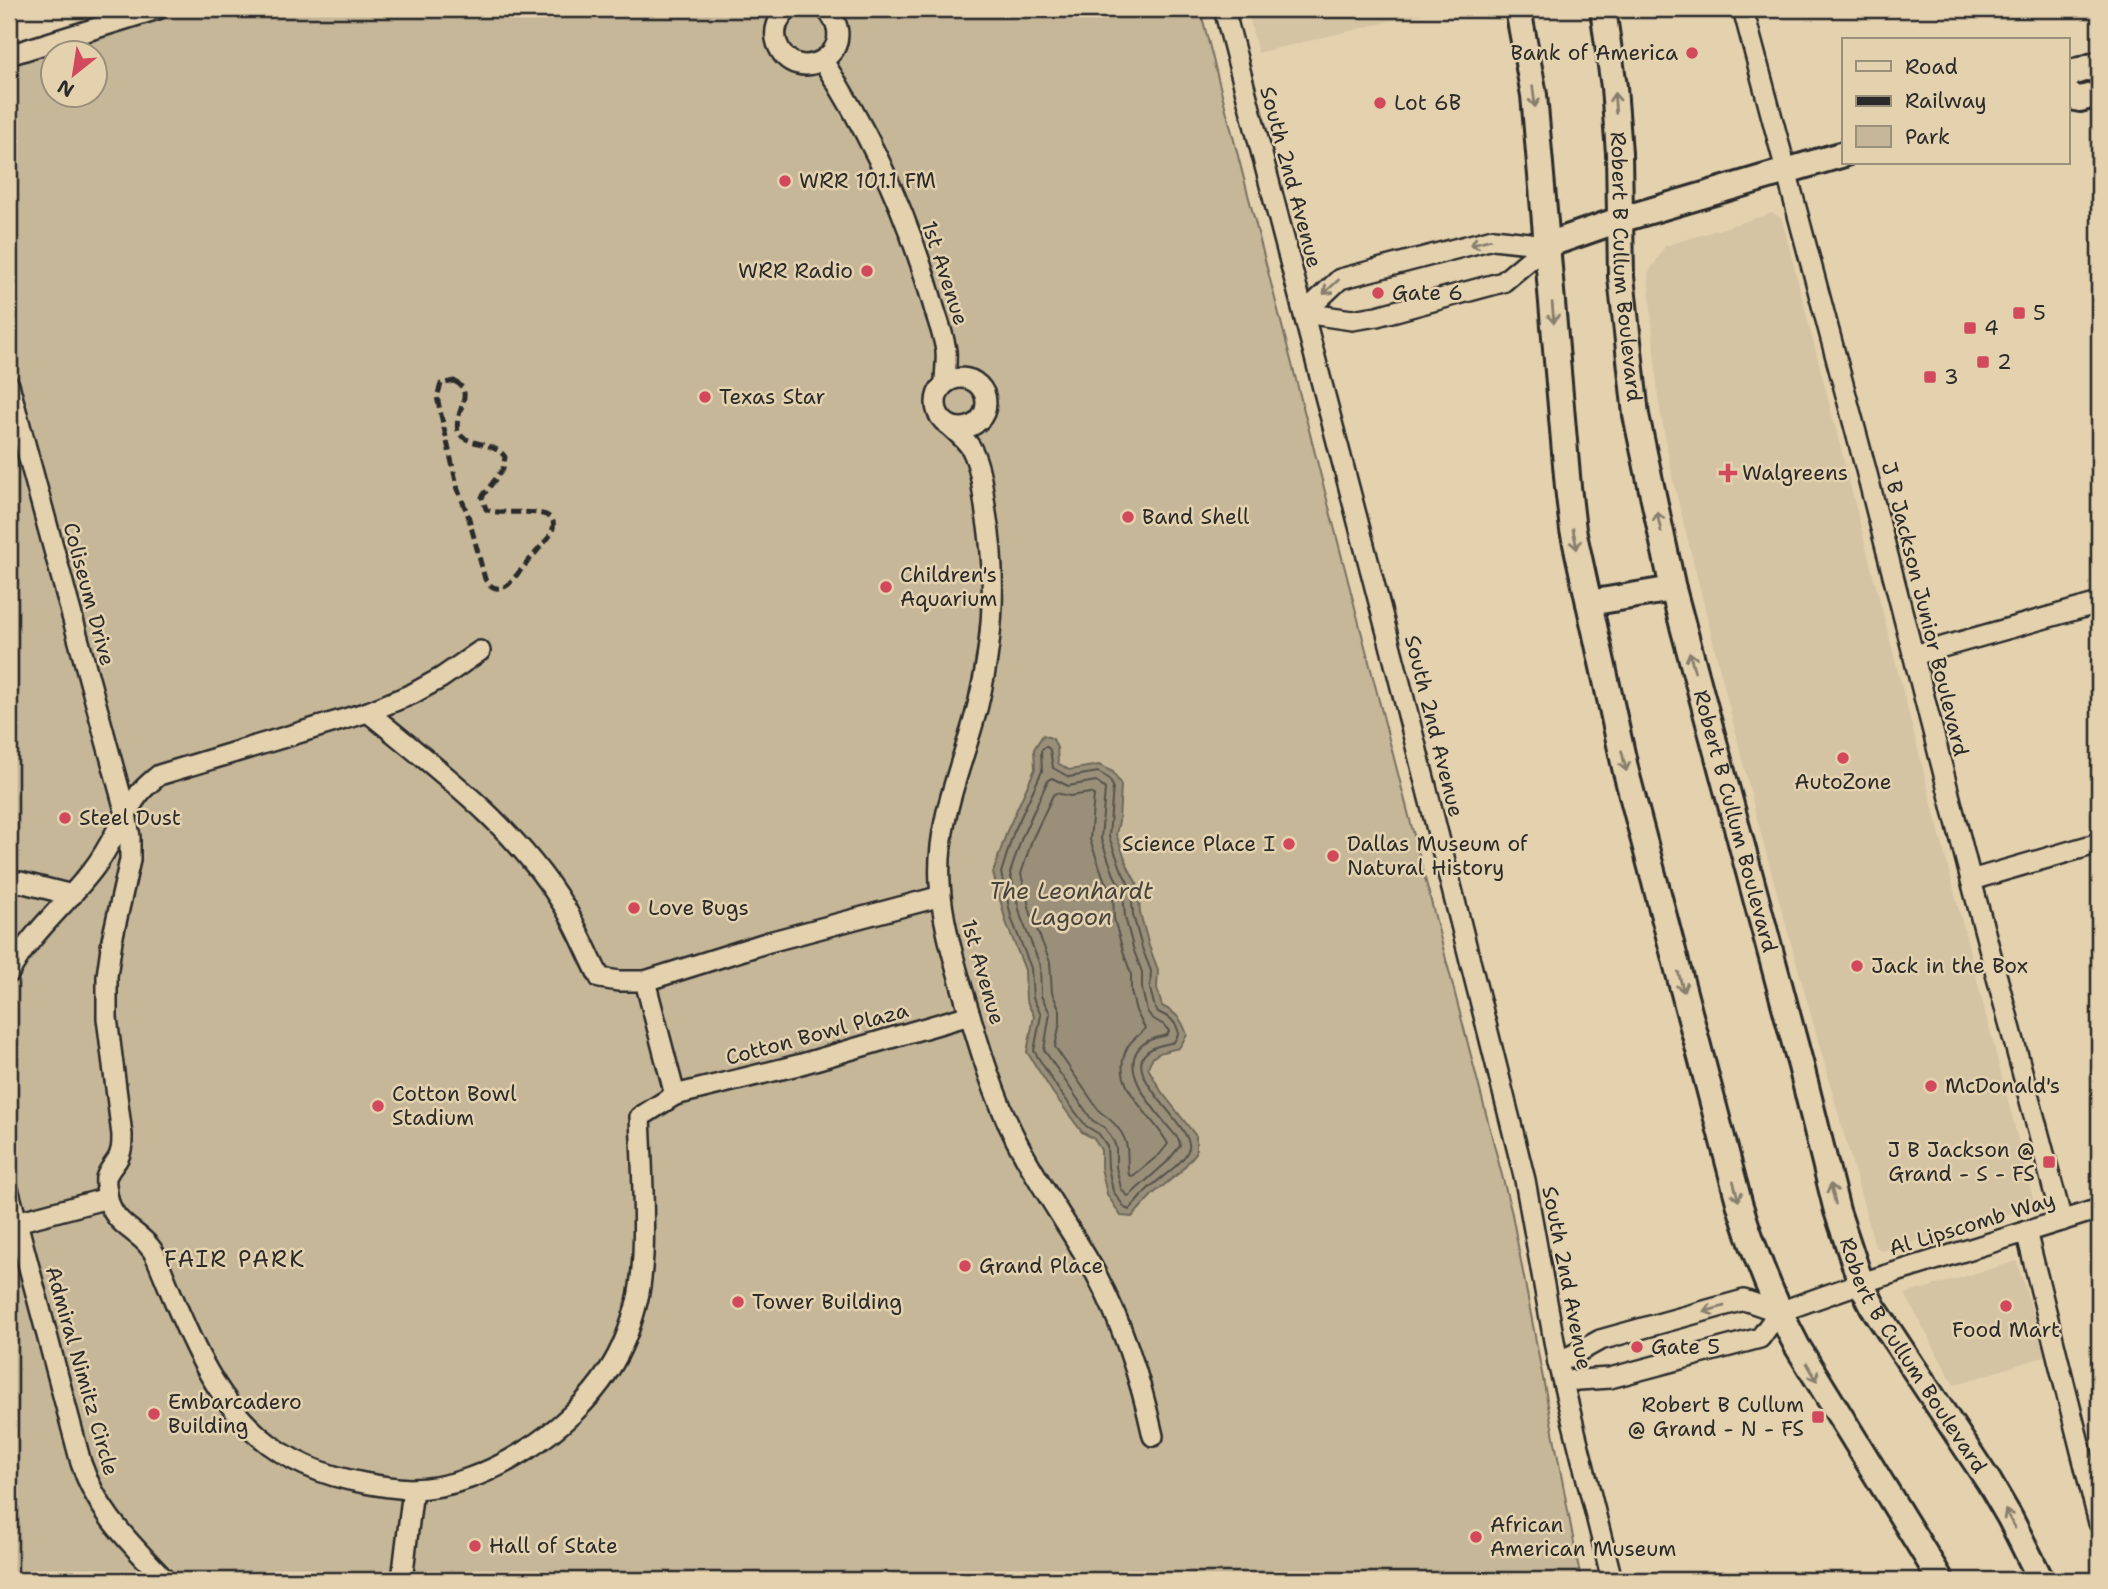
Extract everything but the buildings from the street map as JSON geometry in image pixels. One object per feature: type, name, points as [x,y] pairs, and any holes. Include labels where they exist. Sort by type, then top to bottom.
[{"type":"main road","points":[[1518,9],[1534,95],[1573,530],[1626,772],[1736,1193],[1752,1247],[1779,1312],[1821,1388],[1941,1580]]},
{"type":"main road","name":"Robert B Cullum Boulevard","points":[[1603,9],[1614,87],[1619,153],[1620,277],[1636,415],[1673,589],[1801,1066],[1837,1211],[1861,1283],[1886,1328],[2000,1500],[2041,1580]]},
{"type":"main road","points":[[2070,74],[2099,64]]},
{"type":"main road","points":[[2070,96],[2080,99],[2099,94]]},
{"type":"main road","points":[[1547,245],[1619,220],[1842,155]]},
{"type":"main road","points":[[1589,603],[1673,589]]},
{"type":"street","points":[[9,55],[158,9]]},
{"type":"street","points":[[788,9],[780,18],[775,37],[785,56],[803,65],[823,61],[836,45],[837,25],[826,9]]},
{"type":"street","name":"South 2nd Avenue","points":[[1224,9],[1399,679],[1525,1180],[1561,1372],[1612,1580]]},
{"type":"street","name":"J B Jackson Junior Boulevard","points":[[1743,9],[2062,1221]]},
{"type":"street","name":"1st Avenue","points":[[823,61],[872,146],[908,229],[926,279],[946,351],[945,383]]},
{"type":"street","points":[[1304,313],[1340,279],[1493,239],[1547,245]]},
{"type":"street","points":[[1304,313],[1352,320],[1377,316],[1503,282],[1547,245]]},
{"type":"street","name":"1st Avenue","points":[[946,351],[969,379]]},
{"type":"street","points":[[961,377],[969,379],[979,386],[985,396],[985,412],[981,419],[967,428],[958,429],[943,422],[935,406],[939,389],[945,383],[961,377]]},
{"type":"street","name":"Coliseum Drive","points":[[9,386],[130,837],[130,860],[107,976],[107,1018],[122,1135],[122,1147],[106,1179],[108,1198]]},
{"type":"street","name":"1st Avenue","points":[[981,419],[972,448],[988,522],[993,575],[991,621],[978,705],[945,816],[940,842],[939,875],[946,928],[970,1015],[999,1101],[1015,1138],[1084,1254],[1114,1313],[1146,1401],[1153,1436]]},
{"type":"street","points":[[950,426],[972,448]]},
{"type":"street","points":[[1914,655],[2099,603]]},
{"type":"street","points":[[9,973],[32,939],[72,895],[108,849],[140,792],[159,775],[368,712],[442,678],[480,651]]},
{"type":"street","points":[[368,712],[504,828],[565,907],[600,978],[645,981],[769,943],[934,898]]},
{"type":"street","points":[[1971,880],[2099,843]]},
{"type":"street","points":[[9,885],[20,882],[72,895]]},
{"type":"street","points":[[645,981],[674,1095]]},
{"type":"street","name":"Cotton Bowl Plaza","points":[[413,1489],[477,1476],[521,1453],[571,1416],[608,1372],[631,1322],[641,1278],[644,1233],[640,1117],[674,1095],[798,1065],[970,1015]]},
{"type":"street","name":"Admiral Nimitz Circle","points":[[9,1192],[89,1485],[118,1529],[165,1580]]},
{"type":"street","points":[[17,1222],[108,1198],[116,1216],[126,1228],[141,1236],[152,1247],[199,1356],[239,1415],[258,1435],[283,1454],[312,1469],[348,1480],[413,1489],[402,1580]]},
{"type":"street","name":"Al Lipscomb Way","points":[[1779,1312],[1861,1283],[2099,1209]]},
{"type":"street","points":[[2026,1231],[2094,1478],[2099,1523]]},
{"type":"street","points":[[1744,1300],[1779,1312],[1760,1338],[1610,1378],[1561,1372],[1600,1340],[1744,1300]]},
{"type":"shaded area","points":[[1247,9],[1441,9],[1258,53]]},
{"type":"shaded area","points":[[1773,213],[1782,219],[2035,1206],[1882,1251],[1875,1246],[1761,835],[1672,476],[1658,398],[1648,274],[1665,246]]},
{"type":"shaded area","points":[[2017,1261],[2046,1356],[1954,1385],[1905,1294]]},
{"type":"green space","points":[[89,9],[1200,9],[1512,1214],[1581,1580],[9,1580],[9,52],[38,42],[38,108],[108,108],[108,38],[52,38],[94,24]]},
{"type":"water","name":"The Leonhardt Lagoon","points":[[1043,735],[1053,739],[1058,763],[1069,770],[1099,765],[1113,772],[1121,785],[1116,834],[1138,886],[1140,913],[1158,970],[1157,988],[1162,1006],[1178,1017],[1187,1035],[1179,1048],[1152,1058],[1148,1068],[1161,1091],[1196,1136],[1196,1153],[1179,1173],[1153,1194],[1132,1217],[1121,1216],[1107,1194],[1101,1168],[1101,1150],[1094,1139],[1082,1132],[1027,1052],[1034,1016],[1026,1000],[1025,970],[1006,922],[993,873],[1007,831],[1035,769],[1034,749]]},
{"type":"railway","points":[[454,381],[464,391],[457,424],[461,436],[501,452],[505,457],[503,469],[482,497],[486,509],[494,512],[543,514],[551,518],[553,525],[549,537],[509,584],[502,588],[493,587],[485,579],[468,515],[458,490],[437,397],[441,384],[454,381]]},
{"type":"place","name":"Bank of America","points":[[1692,53]]},
{"type":"place","name":"Lot 6B","points":[[1380,103]]},
{"type":"place","name":"WRR 101.1 FM","points":[[785,181]]},
{"type":"place","name":"WRR Radio","points":[[867,271]]},
{"type":"place","name":"Gate 6","points":[[1378,293]]},
{"type":"place","name":"5","points":[[2019,313]]},
{"type":"place","name":"4","points":[[1970,328]]},
{"type":"place","name":"2","points":[[1983,362]]},
{"type":"place","name":"3","points":[[1930,377]]},
{"type":"place","name":"Texas Star","points":[[705,397]]},
{"type":"place","name":"Walgreens","points":[[1728,473]]},
{"type":"place","name":"Band Shell","points":[[1128,517]]},
{"type":"place","name":"Children's Aquarium","points":[[886,587]]},
{"type":"place","name":"AutoZone","points":[[1843,758]]},
{"type":"place","name":"Steel Dust","points":[[65,818]]},
{"type":"place","name":"Science Place I","points":[[1289,844]]},
{"type":"place","name":"Dallas Museum of Natural History","points":[[1333,856]]},
{"type":"place","name":"Love Bugs","points":[[634,908]]},
{"type":"place","name":"Jack in the Box","points":[[1857,966]]},
{"type":"place","name":"McDonald's","points":[[1931,1086]]},
{"type":"place","name":"Cotton Bowl Stadium","points":[[378,1106]]},
{"type":"place","name":"J B Jackson @ Grand - S - FS","points":[[2049,1162]]},
{"type":"place","name":"Grand Place","points":[[965,1266]]},
{"type":"place","name":"Tower Building","points":[[738,1302]]},
{"type":"place","name":"Food Mart","points":[[2006,1306]]},
{"type":"place","name":"Gate 5","points":[[1637,1347]]},
{"type":"place","name":"Embarcadero Building","points":[[154,1414]]},
{"type":"place","name":"Robert B Cullum @ Grand - N - FS","points":[[1818,1417]]},
{"type":"place","name":"African American Museum","points":[[1476,1537]]},
{"type":"place","name":"Hall of State","points":[[475,1546]]},
{"type":"district","name":"FAIR PARK","points":[[235,1259]]}]
